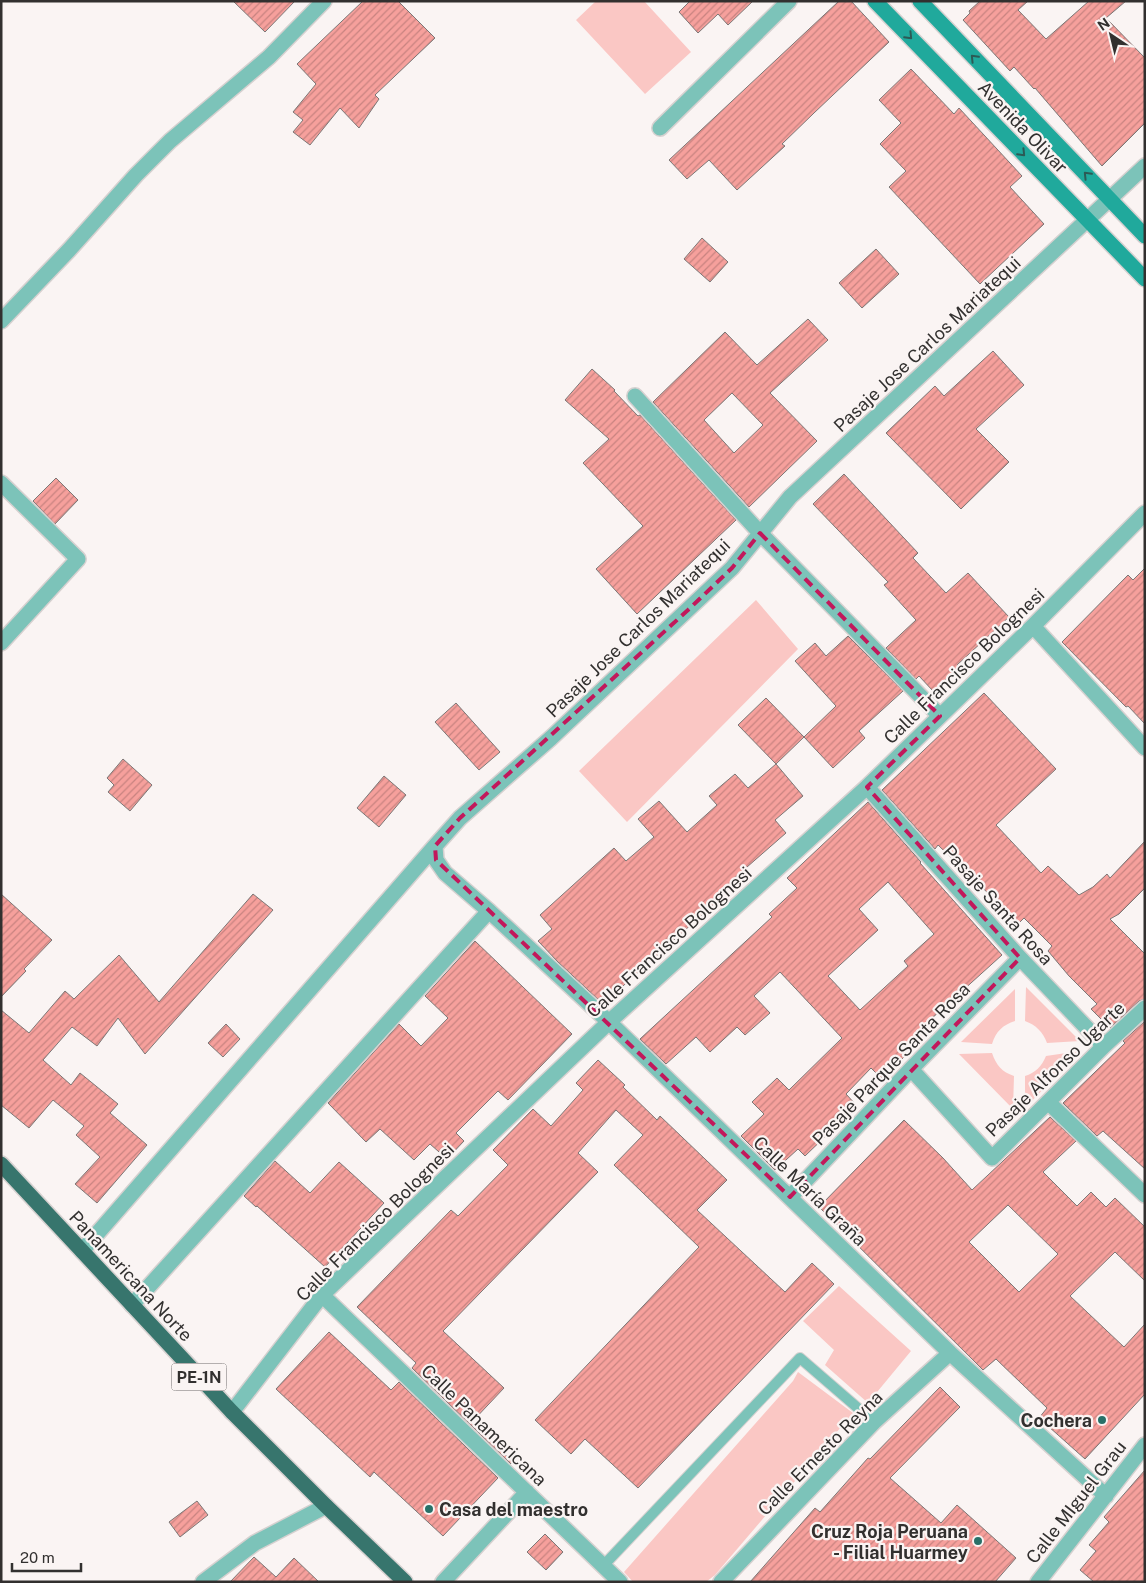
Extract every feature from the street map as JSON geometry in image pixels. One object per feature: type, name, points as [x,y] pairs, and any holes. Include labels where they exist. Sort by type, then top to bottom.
[{"type":"highway","name":"Panamericana Norte","points":[[1,1164],[232,1412],[405,1582]]},
{"type":"street","points":[[1,320],[170,141],[269,57],[324,1]]},
{"type":"street","points":[[660,128],[789,1]]},
{"type":"street","name":"Avenida Olivar","points":[[875,1],[1145,279]]},
{"type":"street","name":"Avenida Olivar","points":[[920,1],[1145,236]]},
{"type":"street","name":"Pasaje Jose Carlos Mariatequi","points":[[82,1251],[460,818],[551,738],[677,618],[688,610],[732,568],[790,497],[1145,166]]},
{"type":"street","points":[[635,396],[760,533],[940,716]]},
{"type":"street","points":[[1,483],[78,559],[1,643]]},
{"type":"street","name":"Calle Francisco Bolognesi","points":[[232,1412],[322,1295],[609,1022],[867,787],[1033,626],[1145,513]]},
{"type":"street","points":[[1033,626],[1145,748]]},
{"type":"street","name":"Pasaje Santa Rosa","points":[[867,787],[1020,958],[1104,1046]]},
{"type":"street","points":[[132,1305],[489,911],[445,873],[436,860],[435,846]]},
{"type":"street","name":"Calle María Graña","points":[[489,911],[609,1022],[950,1353],[1106,1496]]},
{"type":"street","name":"Pasaje Parque Santa Rosa","points":[[790,1197],[910,1069],[1020,958]]},
{"type":"street","name":"Pasaje Alfonso Ugarte","points":[[910,1069],[992,1158],[1104,1046],[1145,1008]]},
{"type":"street","points":[[1048,1102],[1145,1195]]},
{"type":"street","name":"Calle Panamericana","points":[[322,1295],[620,1582]]},
{"type":"street","name":"Calle Ernesto Reyna","points":[[721,1582],[874,1422],[950,1353]]},
{"type":"street","name":"Calle MIguel Grau","points":[[1038,1582],[1145,1445]]},
{"type":"street","points":[[443,1582],[527,1492]]},
{"type":"street","points":[[203,1582],[254,1543],[326,1506]]},
{"type":"lane","points":[[603,1566],[800,1358],[874,1422]]},
{"type":"highlighted area","points":[[760,533],[940,716],[867,787],[1020,958],[790,1197],[436,860],[435,846],[460,818],[688,610],[732,568]]},
{"type":"shaded area","points":[[596,1],[644,1],[691,52],[645,94],[576,20]]},
{"type":"shaded area","points":[[756,600],[798,649],[627,822],[579,771]]},
{"type":"shaded area","points":[[1026,987],[1080,1041],[1047,1043],[1039,1029],[1025,1021]]},
{"type":"shaded area","points":[[1015,989],[1015,1021],[1000,1029],[992,1044],[961,1042]]},
{"type":"shaded area","points":[[1080,1051],[1025,1108],[1025,1076],[1038,1069],[1046,1056]]},
{"type":"shaded area","points":[[992,1053],[1000,1068],[1014,1076],[1013,1109],[959,1054]]},
{"type":"shaded area","points":[[839,1286],[911,1351],[868,1403],[825,1365],[834,1350],[803,1321]]},
{"type":"shaded area","points":[[798,1372],[853,1413],[715,1575],[706,1582],[633,1582],[624,1572],[793,1381]]},
{"type":"building","points":[[233,1],[295,1],[265,32]]},
{"type":"building","points":[[363,1],[398,1],[435,38],[375,95],[379,99],[359,128],[340,108],[310,145],[293,132],[303,120],[293,112],[316,84],[297,64]]},
{"type":"building","points":[[690,1],[753,1],[728,25],[718,14],[698,33],[679,12]]},
{"type":"building","points":[[839,1],[851,1],[889,42],[782,144],[785,146],[737,190],[709,160],[687,179],[669,160]]},
{"type":"building","points":[[980,1],[1028,1],[1018,10],[1046,39],[1089,1],[1126,1],[1106,18],[1145,58],[1145,123],[1102,166],[1035,88],[1014,67],[1010,71],[963,20],[970,13],[969,11]]},
{"type":"building","points":[[911,69],[954,114],[959,108],[1022,176],[1010,187],[1044,224],[980,284],[889,187],[906,171],[880,144],[901,123],[879,100]]},
{"type":"building","points":[[702,238],[728,262],[710,282],[684,259]]},
{"type":"building","points":[[876,249],[899,274],[862,308],[839,283]]},
{"type":"building","points":[[808,319],[828,340],[770,393],[817,441],[749,507],[653,402],[725,332],[757,365]],"holes":[[[732,393],[763,425],[734,453],[704,420]]]},
{"type":"building","points":[[993,351],[1024,385],[976,429],[1009,462],[961,509],[886,433],[935,386],[944,396]]},
{"type":"building","points":[[592,369],[615,390],[638,416],[640,415],[736,520],[637,614],[596,569],[643,526],[583,463],[609,439],[565,400]]},
{"type":"building","points":[[844,474],[918,553],[913,558],[946,593],[968,573],[1009,617],[957,665],[959,667],[933,691],[919,676],[916,679],[886,648],[916,620],[884,585],[888,582],[813,504]]},
{"type":"building","points":[[56,478],[78,500],[55,524],[33,501]]},
{"type":"building","points":[[1145,568],[1145,724],[1062,642],[1128,575],[1133,580]]},
{"type":"building","points":[[848,636],[903,691],[859,731],[865,738],[833,768],[804,737],[836,706],[795,661],[815,643],[826,656]]},
{"type":"building","points":[[984,693],[1056,769],[996,825],[1041,873],[1048,866],[1079,895],[1093,887],[1107,874],[1110,878],[1145,841],[1145,888],[1119,914],[1110,919],[1145,954],[1145,999],[1139,1001],[1110,1028],[1091,1009],[1097,1004],[1069,976],[1048,951],[1052,946],[1024,918],[1019,923],[938,845],[935,849],[882,790]]},
{"type":"building","points":[[766,698],[804,737],[776,764],[738,725]]},
{"type":"building","points":[[456,703],[500,752],[479,770],[435,722]]},
{"type":"building","points":[[123,759],[152,785],[130,811],[108,792],[114,785],[107,778]]},
{"type":"building","points":[[776,764],[803,796],[775,820],[786,833],[731,881],[735,885],[603,1004],[538,941],[552,929],[540,915],[614,848],[626,861],[654,837],[638,819],[659,801],[687,832],[717,805],[709,796],[735,774],[748,788]]},
{"type":"building","points":[[384,776],[406,795],[379,827],[357,808]]},
{"type":"building","points":[[868,802],[1002,955],[920,1029],[927,1036],[881,1078],[871,1068],[846,1094],[857,1106],[805,1156],[798,1149],[775,1170],[741,1136],[764,1114],[752,1102],[777,1078],[789,1090],[842,1038],[780,972],[754,996],[770,1013],[745,1035],[737,1027],[710,1052],[696,1037],[666,1064],[640,1039],[772,917],[769,914],[797,888],[787,878]],"holes":[[[888,882],[934,934],[904,961],[908,966],[860,1010],[828,976],[878,930],[859,909]]]},
{"type":"building","points":[[1,894],[52,940],[24,969],[26,971],[1,997]]},
{"type":"building","points":[[253,894],[273,910],[145,1054],[118,1018],[97,1046],[72,1027],[43,1060],[71,1085],[80,1073],[118,1104],[110,1113],[147,1145],[97,1203],[75,1184],[100,1157],[76,1135],[84,1126],[53,1100],[29,1128],[1,1105],[1,1010],[29,1033],[65,991],[74,999],[119,955],[159,1002]]},
{"type":"building","points":[[475,941],[572,1034],[508,1100],[498,1091],[456,1133],[464,1141],[447,1159],[430,1144],[414,1160],[380,1129],[366,1142],[328,1103],[399,1024],[421,1046],[448,1018],[425,996]]},
{"type":"building","points":[[1145,1021],[1145,1169],[1103,1131],[1097,1136],[1063,1103]]},
{"type":"building","points":[[226,1024],[240,1039],[223,1057],[208,1043]]},
{"type":"building","points":[[598,1060],[625,1085],[623,1087],[657,1120],[660,1116],[727,1180],[697,1210],[785,1292],[812,1263],[834,1284],[638,1488],[585,1439],[571,1454],[535,1420],[699,1247],[614,1165],[643,1135],[616,1110],[578,1153],[598,1172],[443,1331],[504,1388],[471,1423],[513,1462],[511,1464],[412,1368],[416,1363],[357,1307],[451,1210],[458,1216],[508,1165],[493,1150],[533,1109],[551,1126],[583,1090],[576,1083]]},
{"type":"building","points":[[1050,1117],[1076,1141],[1043,1172],[1077,1206],[1091,1192],[1106,1207],[1115,1198],[1145,1227],[1145,1281],[1115,1252],[1070,1296],[1124,1347],[1145,1324],[1145,1394],[1085,1459],[1039,1418],[1047,1408],[996,1359],[983,1370],[819,1207],[904,1120],[972,1190]],"holes":[[[1008,1205],[1058,1254],[1019,1292],[969,1242]]]},
{"type":"building","points":[[275,1161],[310,1193],[339,1162],[384,1203],[325,1267],[244,1196]]},
{"type":"building","points":[[329,1332],[391,1390],[399,1382],[498,1478],[443,1536],[374,1472],[370,1477],[276,1389]]},
{"type":"building","points":[[940,1387],[960,1407],[890,1478],[941,1523],[957,1505],[1016,1558],[995,1582],[750,1582],[815,1508],[820,1512],[868,1458],[870,1459]]},
{"type":"building","points":[[1145,1470],[1145,1582],[1094,1582],[1080,1570],[1096,1551],[1089,1545],[1109,1522],[1104,1517]]},
{"type":"building","points":[[197,1501],[208,1515],[180,1537],[169,1522]]},
{"type":"building","points":[[545,1534],[563,1552],[546,1570],[527,1552]]},
{"type":"building","points":[[254,1557],[276,1577],[294,1558],[319,1582],[230,1582]]},
{"type":"place","name":"Cochera","points":[[1102,1420]]},
{"type":"place","name":"Casa del maestro","points":[[429,1509]]},
{"type":"place","name":"Cruz Roja Peruana - Filial Huarmey","points":[[978,1541]]}]
